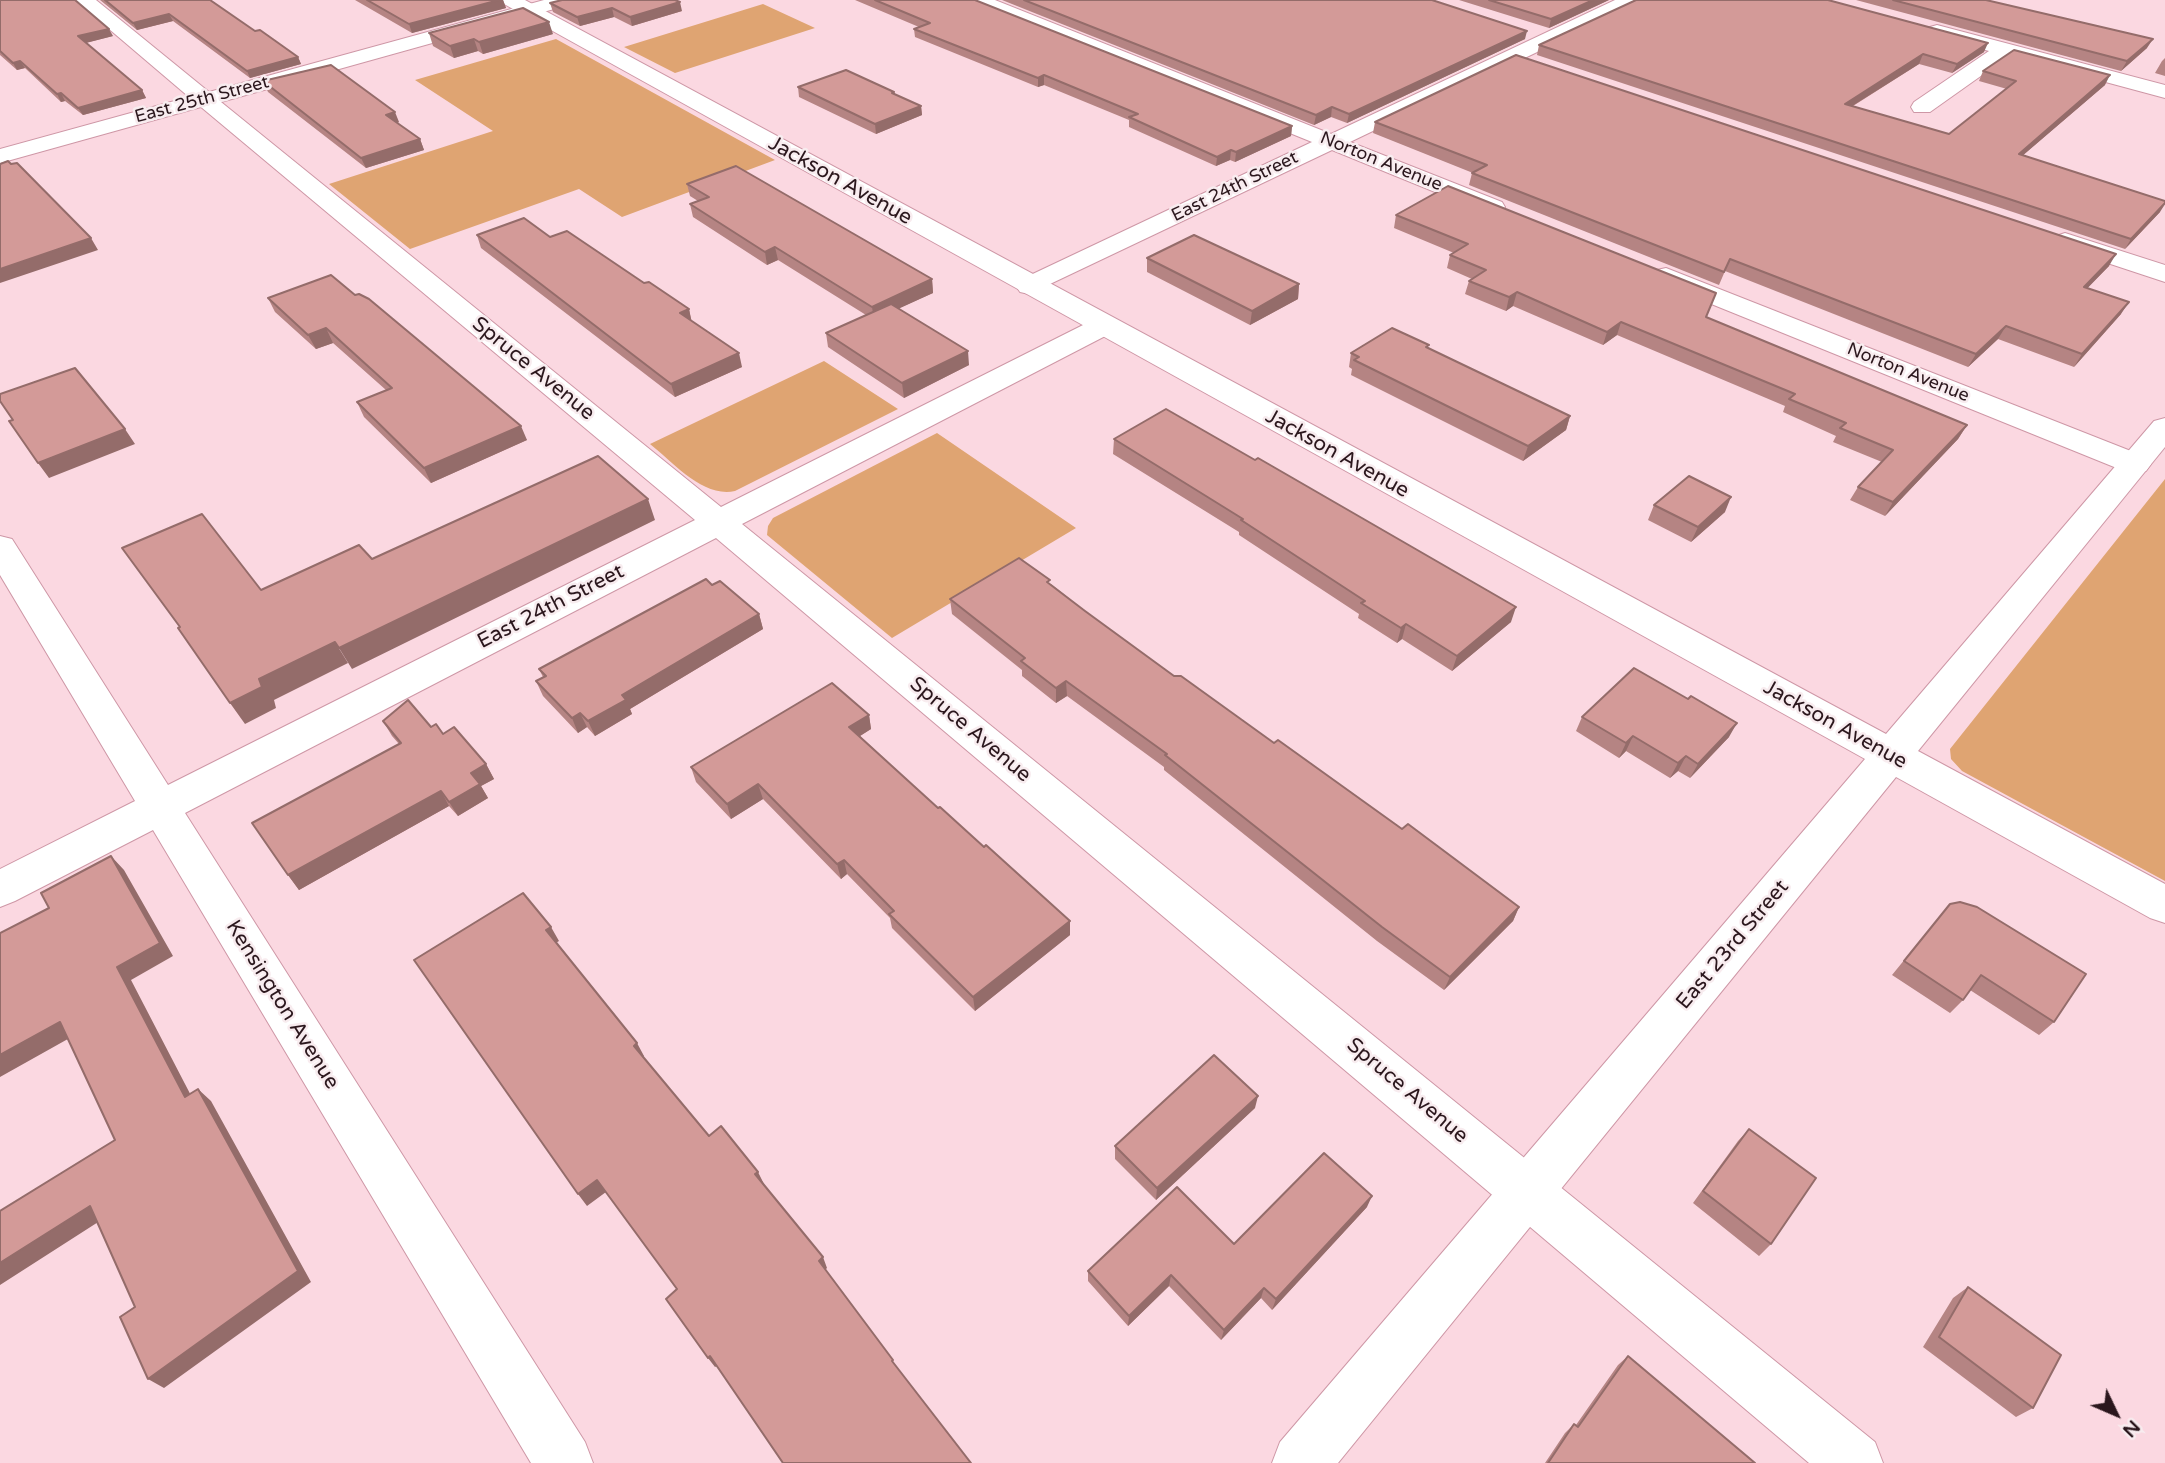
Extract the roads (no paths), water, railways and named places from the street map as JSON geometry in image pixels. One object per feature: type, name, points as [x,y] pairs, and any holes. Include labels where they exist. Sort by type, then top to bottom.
[{"type":"street","name":"Spruce Avenue","points":[[84,0],[719,522],[1854,1463]]},
{"type":"street","name":"East 25th Street","points":[[0,156],[204,100],[520,5],[565,0]]},
{"type":"street","name":"Norton Avenue","points":[[978,0],[1519,217]]},
{"type":"street","name":"East 24th Street","points":[[1029,286],[1630,0]]},
{"type":"street","name":"Jackson Avenue","points":[[520,5],[1029,286],[2165,905]]},
{"type":"street","points":[[1915,25],[2165,92]]},
{"type":"street","points":[[1520,29],[1550,38]]},
{"type":"street","points":[[1922,107],[2006,49]]},
{"type":"street","points":[[1512,56],[1545,67]]},
{"type":"street","points":[[2046,235],[2165,274]]},
{"type":"street","name":"Norton Avenue","points":[[1648,269],[2135,464]]},
{"type":"street","name":"East 24th Street","points":[[0,889],[1103,326]]},
{"type":"street","name":"East 23rd Street","points":[[1301,1463],[2165,427]]},
{"type":"street","name":"Kensington Avenue","points":[[0,547],[564,1463]]}]
